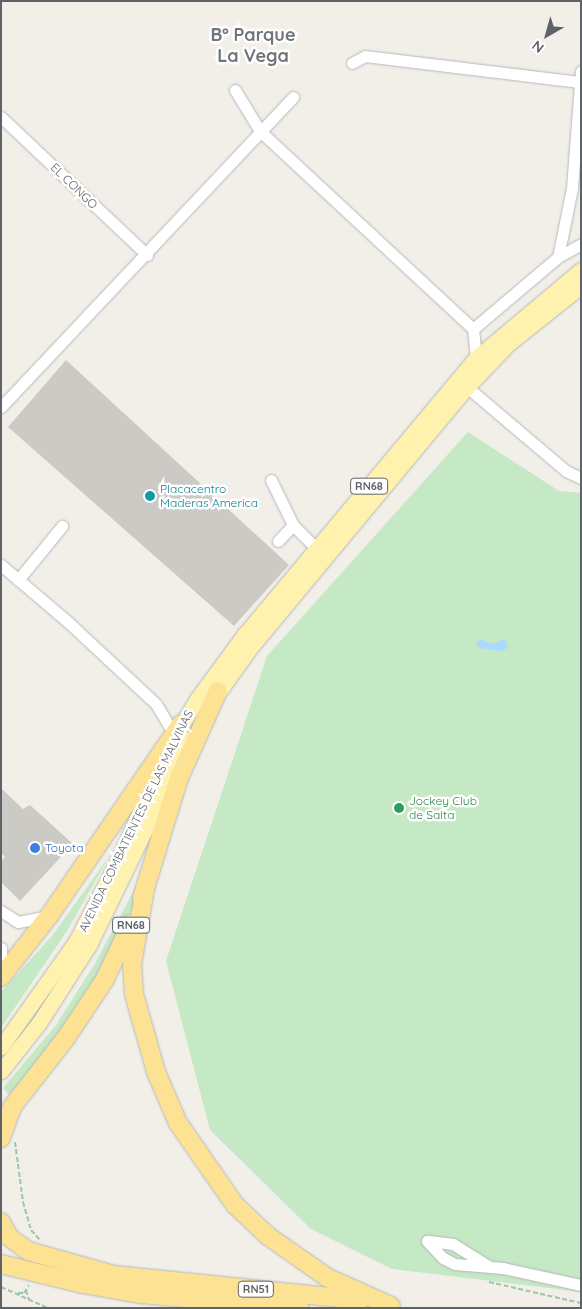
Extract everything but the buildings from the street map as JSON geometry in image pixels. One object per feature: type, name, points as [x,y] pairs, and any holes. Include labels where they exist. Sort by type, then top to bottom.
[{"type":"highway","name":"RN68","points":[[8,1136],[12,1107],[66,1038],[104,981],[145,888],[179,778],[218,691]]},
{"type":"highway","name":"RN68","points":[[1,976],[49,916],[177,728]]},
{"type":"highway","points":[[145,888],[132,964],[133,985],[149,1051],[178,1123],[235,1205],[268,1236],[328,1278],[395,1307]]},
{"type":"highway","name":"RN51","points":[[1,1222],[9,1238],[28,1251],[114,1275],[171,1283],[336,1296],[395,1307]]},
{"type":"highway","name":"RN51","points":[[1,1264],[83,1284],[141,1294],[299,1308]]},
{"type":"main road","name":"AVENIDA COMBATIENTES DE LAS MALVINAS","points":[[1,1047],[79,935],[177,728],[245,634],[476,358],[581,270]]},
{"type":"main road","name":"AVENIDA COMBATIENTES DE LAS MALVINAS","points":[[1,1070],[52,1004],[89,945],[176,762],[218,691],[466,387],[507,345],[581,286]]},
{"type":"street","points":[[352,63],[365,56],[580,77],[576,191],[558,257]]},
{"type":"street","points":[[235,90],[260,132],[473,329],[476,358]]},
{"type":"street","points":[[1,407],[293,97]]},
{"type":"street","name":"EL CONGO","points":[[1,117],[146,255]]},
{"type":"street","points":[[473,329],[558,257],[581,244]]},
{"type":"street","points":[[466,387],[566,471],[581,478]]},
{"type":"street","points":[[271,480],[293,525],[317,549]]},
{"type":"street","points":[[278,541],[293,525]]},
{"type":"street","points":[[18,580],[62,526]]},
{"type":"street","points":[[1,565],[68,622],[156,704],[177,728]]},
{"type":"street","points":[[1,911],[18,922],[49,916]]},
{"type":"street","points":[[1,948],[1,976]]},
{"type":"street","points":[[488,1266],[581,1285]]},
{"type":"path","points":[[8,1136],[31,1230],[46,1244]]},
{"type":"path","points":[[489,1282],[581,1303]]},
{"type":"path","points":[[1,1287],[48,1308]]},
{"type":"path","points":[[26,1290],[30,1300]]},
{"type":"green space","name":"Jockey Club de Salta","points":[[468,432],[559,491],[581,493],[581,1292],[392,1269],[311,1229],[210,1130],[166,961],[267,656]]},
{"type":"green space","points":[[110,855],[67,931],[1,1028],[1,992],[52,936]]},
{"type":"green space","points":[[146,868],[135,902],[97,982],[63,1035],[11,1097],[3,1088],[56,1025],[94,965]]},
{"type":"water","points":[[480,639],[493,644],[505,639],[508,648],[500,651],[480,648],[476,646]]},
{"type":"place","name":"Placacentro Maderas America","points":[[150,496]]},
{"type":"place","name":"Jockey Club de Salta","points":[[399,808]]},
{"type":"place","name":"Toyota","points":[[35,848]]},
{"type":"district","name":"Bº Parque La Vega","points":[[253,46]]}]
